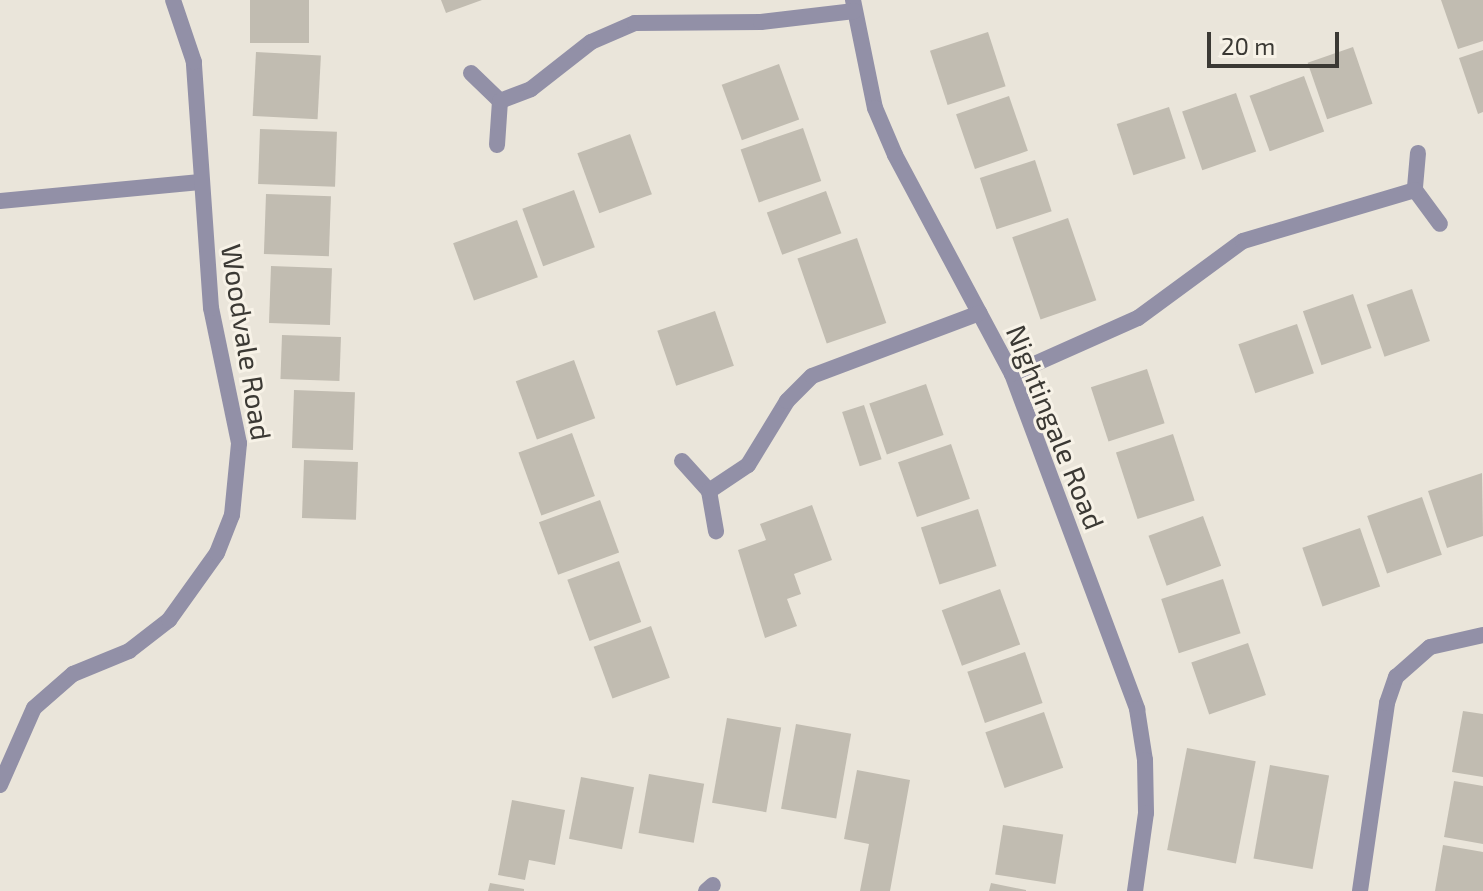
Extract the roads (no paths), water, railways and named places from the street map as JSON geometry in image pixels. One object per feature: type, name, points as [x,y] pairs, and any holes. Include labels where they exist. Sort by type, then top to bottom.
[{"type":"street","name":"Woodvale Road","points":[[0,785],[34,708],[73,674],[129,651],[169,620],[217,553],[232,515],[239,443],[211,308],[194,62],[173,0]]},
{"type":"street","points":[[500,101],[531,89],[591,42],[635,23],[761,22],[853,5]]},
{"type":"street","name":"Nightingale Road","points":[[853,5],[875,108],[895,155],[1012,374],[1137,709],[1145,760],[1146,813],[1135,891]]},
{"type":"street","points":[[471,73],[500,101],[497,145]]},
{"type":"street","points":[[1418,153],[1415,190],[1440,224]]},
{"type":"street","points":[[0,201],[200,182]]},
{"type":"street","points":[[1012,374],[1138,318],[1243,241],[1415,190]]},
{"type":"street","points":[[709,491],[748,465],[792,394],[812,376],[980,313]]},
{"type":"street","points":[[682,461],[709,491],[716,531]]},
{"type":"street","points":[[1360,891],[1387,703],[1396,677],[1430,647],[1483,635]]}]
